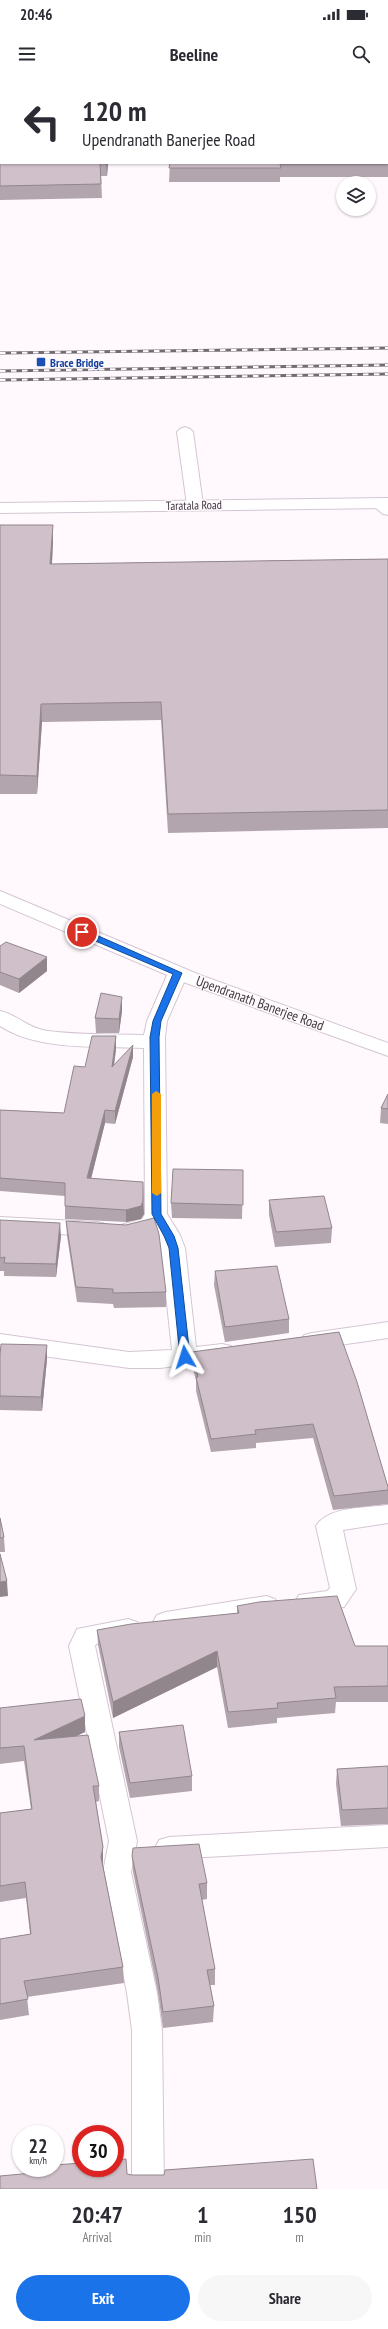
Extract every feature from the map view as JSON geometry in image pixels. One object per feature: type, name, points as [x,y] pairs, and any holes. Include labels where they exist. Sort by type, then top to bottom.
[{"type":"street","points":[[184,432],[195,505]]},
{"type":"street","name":"Taratala Road","points":[[0,508],[195,505],[384,505]]},
{"type":"street","name":"Upendranath Banerjee Road","points":[[0,897],[178,973],[388,1050]]},
{"type":"street","points":[[0,1224],[126,1230],[142,1228],[152,1224],[156,1214],[155,1042],[157,1021],[178,973]]},
{"type":"street","points":[[0,1017],[20,1030],[48,1037],[155,1042]]},
{"type":"street","points":[[156,1214],[174,1248],[185,1357]]},
{"type":"street","points":[[290,1344],[387,1333]]},
{"type":"street","points":[[0,1342],[114,1359],[160,1360],[245,1349]]},
{"type":"street","points":[[148,2189],[147,2030],[142,1994],[116,1865],[122,1851],[123,1841],[84,1654],[83,1640],[86,1636],[258,1606],[335,1600],[339,1597],[343,1589],[329,1526],[338,1521],[388,1514]]},
{"type":"street","points":[[122,1851],[388,1836]]},
{"type":"building","points":[[0,164],[100,164],[101,184],[0,186]]},
{"type":"building","points":[[170,164],[280,164],[281,168],[169,168]]},
{"type":"building","points":[[0,525],[53,525],[50,564],[388,559],[388,810],[168,814],[161,702],[41,704],[37,776],[0,775]]},
{"type":"building","points":[[6,942],[47,957],[19,979],[0,972],[0,946]]},
{"type":"building","points":[[101,993],[122,997],[119,1019],[95,1018]]},
{"type":"building","points":[[92,1036],[116,1036],[112,1067],[133,1045],[115,1111],[105,1110],[87,1178],[143,1182],[143,1201],[141,1206],[126,1210],[65,1206],[65,1183],[0,1178],[0,1110],[64,1113],[74,1066],[85,1067]]},
{"type":"building","points":[[388,1094],[388,1109],[381,1108]]},
{"type":"building","points":[[173,1169],[243,1170],[243,1205],[171,1203]]},
{"type":"building","points":[[324,1196],[332,1228],[276,1232],[269,1200]]},
{"type":"building","points":[[154,1218],[159,1234],[166,1292],[113,1293],[113,1289],[76,1287],[66,1221],[126,1225]]},
{"type":"building","points":[[0,1220],[60,1223],[56,1264],[4,1263],[5,1257],[0,1258]]},
{"type":"building","points":[[277,1266],[289,1319],[225,1327],[215,1271]]},
{"type":"building","points":[[339,1332],[357,1382],[388,1490],[334,1496],[313,1424],[255,1430],[256,1434],[211,1439],[196,1377],[198,1377],[192,1352]]},
{"type":"building","points":[[1,1344],[47,1345],[41,1397],[0,1396]]},
{"type":"building","points":[[0,1518],[4,1537],[0,1538]]},
{"type":"building","points":[[0,1554],[7,1581],[0,1582]]},
{"type":"building","points":[[337,1596],[355,1646],[388,1646],[388,1686],[334,1687],[336,1698],[277,1703],[278,1708],[228,1712],[217,1651],[113,1702],[97,1630],[131,1624],[239,1613],[237,1606],[259,1602]]},
{"type":"building","points":[[81,1699],[85,1716],[34,1740],[88,1735],[99,1786],[93,1786],[103,1847],[101,1857],[123,1967],[24,1981],[28,1999],[0,2004],[0,1939],[31,1934],[25,1882],[0,1886],[0,1813],[32,1809],[24,1746],[0,1748],[0,1708]]},
{"type":"building","points":[[183,1725],[192,1776],[130,1783],[119,1732]]},
{"type":"building","points":[[388,1766],[388,1808],[342,1810],[337,1769]]},
{"type":"building","points":[[199,1844],[207,1883],[199,1884],[215,1969],[207,1970],[214,2006],[163,2012],[158,1977],[132,1856],[133,1848]]},
{"type":"building","points":[[124,2159],[126,2159],[127,2174],[164,2175],[165,2170],[313,2159],[317,2189],[0,2189],[0,2176],[12,2175],[12,2177],[64,2177],[64,2164],[72,2164],[72,2177],[124,2177]]},
{"type":"railway","points":[[0,353],[388,348]]},
{"type":"railway","points":[[0,371],[388,365]]},
{"type":"railway","points":[[0,380],[388,374]]},
{"type":"slow traffic","points":[[156,1094],[157,1193]]},
{"type":"place","name":"Brace Bridge","points":[[41,362]]},
{"type":"route","points":[[82,932],[178,973],[157,1021],[154,1037],[157,1126],[156,1214],[174,1248],[185,1357]]}]
